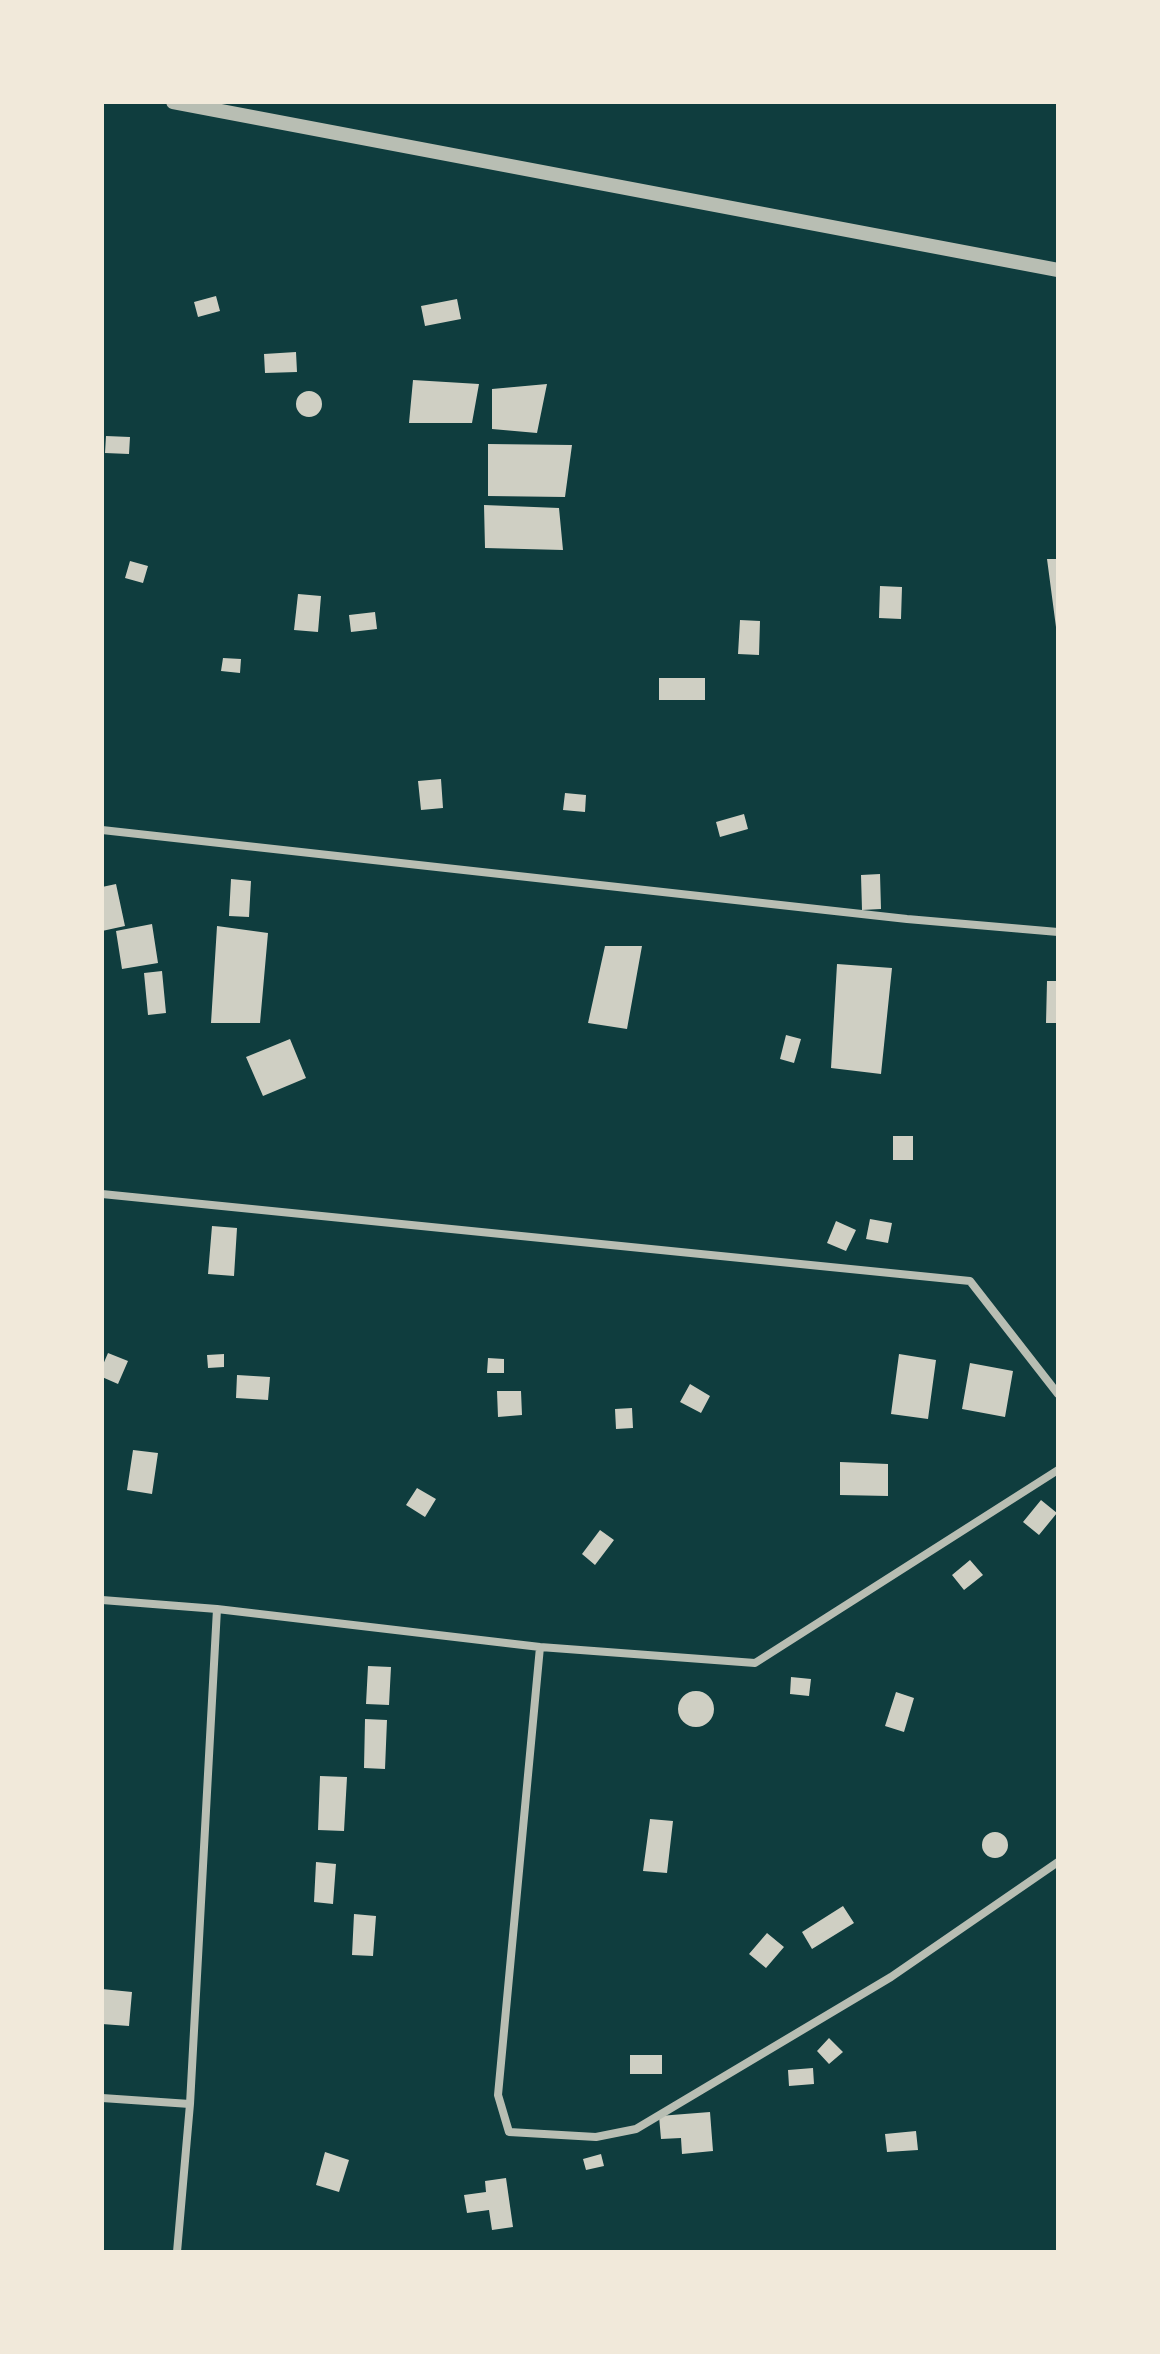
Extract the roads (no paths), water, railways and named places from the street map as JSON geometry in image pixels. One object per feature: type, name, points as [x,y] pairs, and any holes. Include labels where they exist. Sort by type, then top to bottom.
[{"type":"street","points":[[173,102],[1058,270]]},
{"type":"street","points":[[102,830],[891,918],[1058,932]]},
{"type":"street","points":[[102,1194],[970,1281],[1058,1394]]},
{"type":"street","points":[[102,1600],[217,1609],[540,1647],[755,1663],[1058,1470]]},
{"type":"street","points":[[177,2252],[190,2104],[217,1609]]},
{"type":"street","points":[[540,1647],[498,2095],[509,2132],[596,2137],[636,2129],[891,1977],[1058,1862]]},
{"type":"street","points":[[102,2098],[190,2104]]}]
